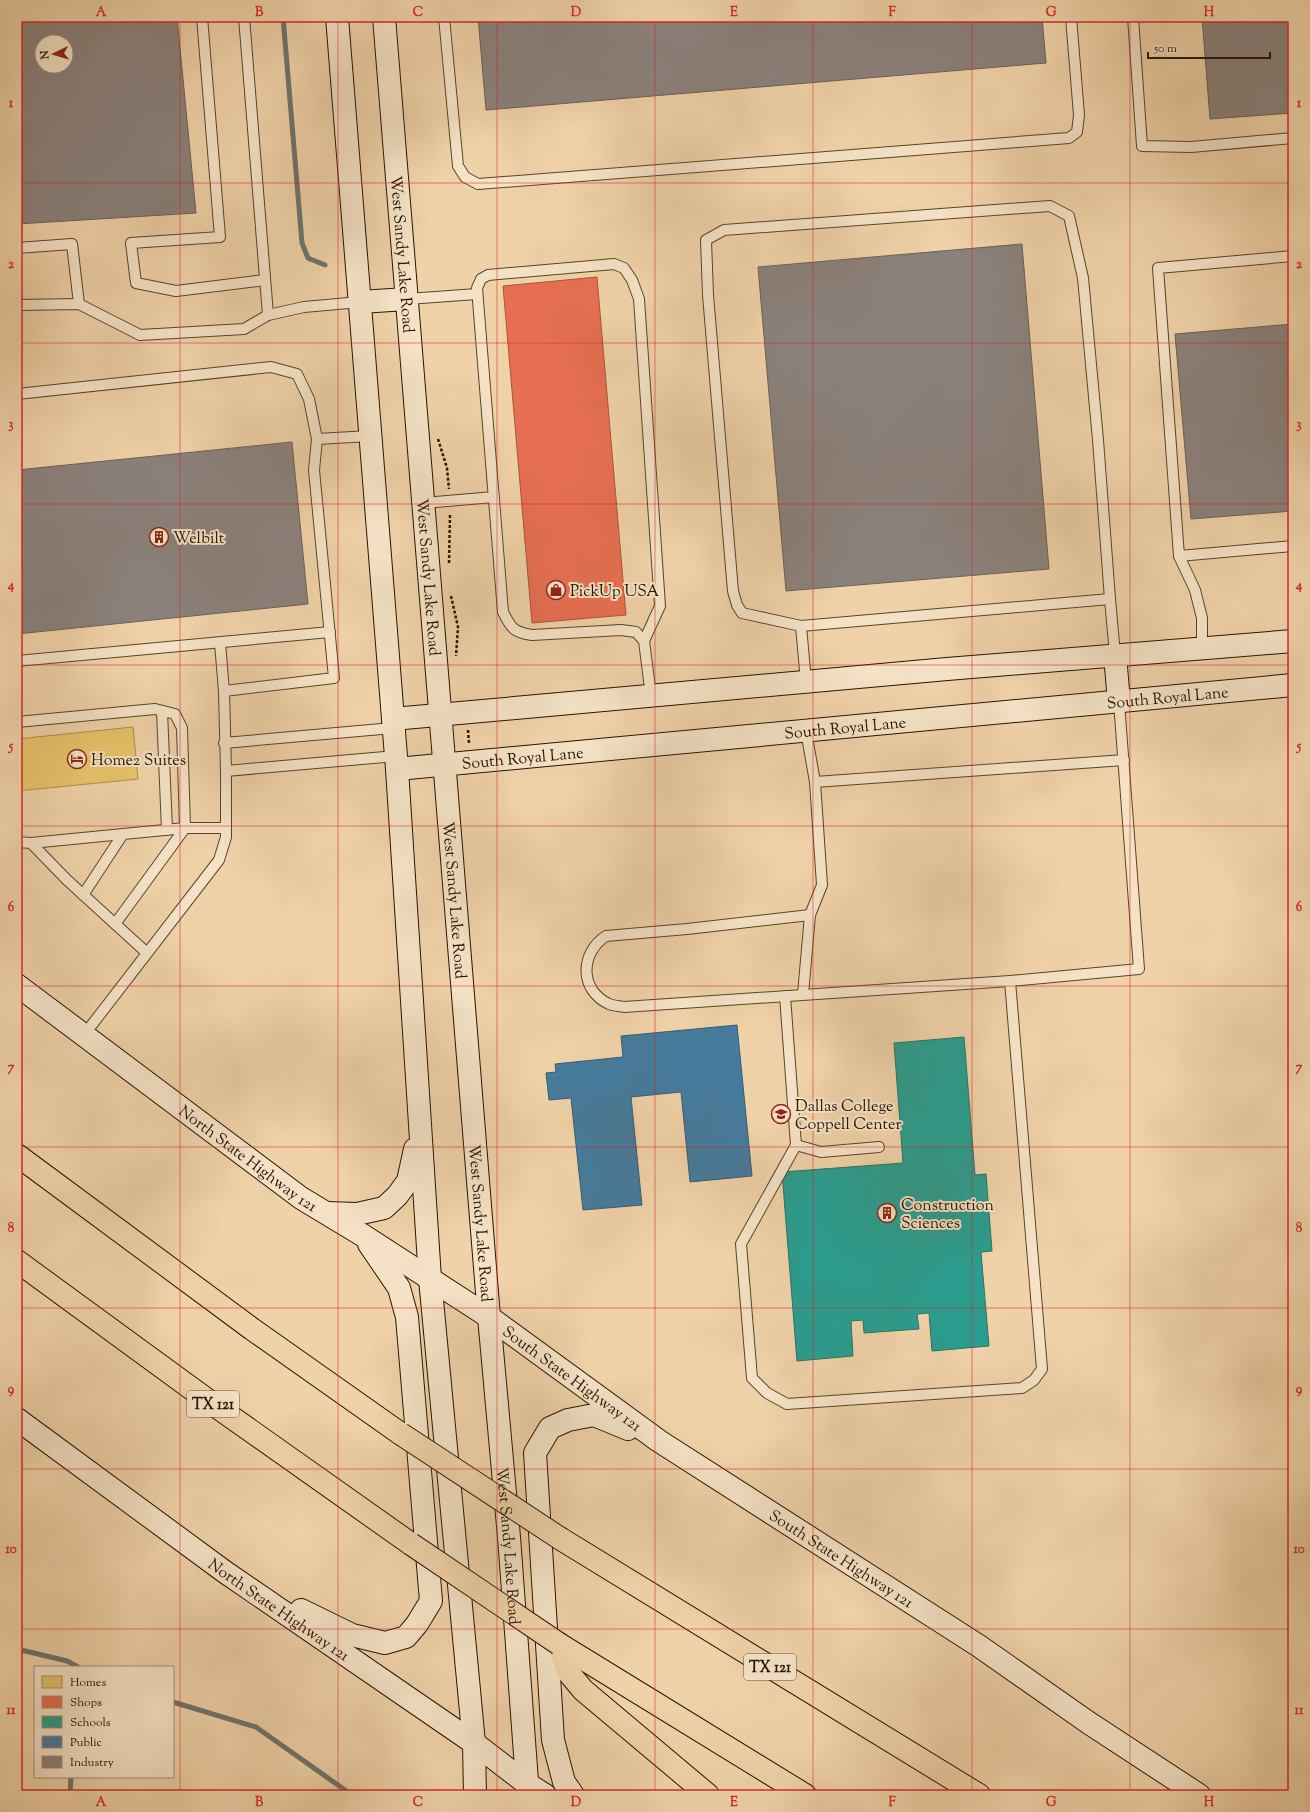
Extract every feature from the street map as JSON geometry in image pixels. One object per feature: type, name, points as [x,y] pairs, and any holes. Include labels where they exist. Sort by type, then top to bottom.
[{"type":"highway","name":"TX 121","points":[[17,1155],[252,1329],[401,1434],[562,1539],[979,1795]]},
{"type":"highway","name":"TX 121","points":[[17,1261],[210,1402],[411,1544],[559,1644],[805,1795]]},
{"type":"highway","points":[[559,1644],[568,1672],[583,1690],[708,1795]]},
{"type":"main road","points":[[337,17],[396,763],[430,1280],[474,1743],[475,1795]]},
{"type":"main road","name":"West Sandy Lake Road","points":[[384,17],[489,1317],[509,1537],[527,1789]]},
{"type":"main road","points":[[360,302],[407,299]]},
{"type":"main road","points":[[393,723],[441,715],[1115,655],[1293,641]]},
{"type":"main road","points":[[1115,655],[1119,702]]},
{"type":"main road","name":"South Royal Lane","points":[[396,763],[445,764],[1293,685]]},
{"type":"main road","name":"North State Highway 121","points":[[17,985],[301,1198],[364,1236],[489,1317]]},
{"type":"main road","points":[[326,1213],[357,1214],[384,1208],[397,1196],[408,1181],[420,1125]]},
{"type":"main road","points":[[225,1572],[352,1635],[385,1643],[406,1638],[417,1624],[431,1601],[407,1317],[399,1288],[364,1236]]},
{"type":"main road","name":"South State Highway 121","points":[[489,1317],[658,1441],[979,1646],[1089,1723],[1199,1795]]},
{"type":"main road","points":[[573,1795],[564,1782],[553,1740],[535,1453],[550,1428],[568,1420],[594,1415],[658,1441]]},
{"type":"main road","name":"North State Highway 121","points":[[17,1419],[225,1572],[474,1743],[527,1789],[545,1795]]},
{"type":"lane","points":[[202,17],[220,237],[131,243],[136,283],[176,291],[265,280]]},
{"type":"lane","points":[[244,17],[268,315]]},
{"type":"lane","points":[[444,17],[458,166],[465,177],[478,184],[1069,138],[1077,132],[1080,115],[1071,17]]},
{"type":"lane","points":[[1133,17],[1142,146],[1191,147],[1293,138]]},
{"type":"lane","points":[[1110,599],[801,626],[742,613],[737,605],[733,591],[708,296],[706,240],[724,230],[1050,206],[1069,216],[1083,278],[1098,440],[1115,655]]},
{"type":"lane","points":[[17,248],[72,244],[79,304]]},
{"type":"lane","points":[[1202,648],[1202,618],[1195,590],[1179,556],[1158,268],[1293,256]]},
{"type":"lane","points":[[644,641],[636,632],[621,630],[532,635],[521,633],[511,628],[503,612],[477,294],[477,288],[481,279],[488,275],[614,264],[624,268],[632,280],[639,298],[660,606],[644,641],[651,696]]},
{"type":"lane","points":[[407,299],[477,294]]},
{"type":"lane","points":[[17,305],[79,304],[140,335],[244,328],[268,315],[304,307],[360,302]]},
{"type":"lane","points":[[17,394],[271,367],[297,374],[309,399],[317,440],[314,470],[334,678],[224,691]]},
{"type":"lane","points":[[317,440],[370,436]]},
{"type":"lane","points":[[424,503],[494,497]]},
{"type":"lane","points":[[1179,556],[1293,546]]},
{"type":"lane","points":[[801,626],[806,682]]},
{"type":"lane","points":[[17,661],[330,632]]},
{"type":"lane","points":[[84,1035],[219,860],[226,836],[224,691],[220,643]]},
{"type":"lane","points":[[810,915],[687,929],[606,936],[598,941],[593,947],[586,969],[587,980],[599,997],[609,1004],[624,1007],[803,994],[864,992],[1010,981],[1139,969],[1119,702]]},
{"type":"lane","points":[[17,722],[155,709],[175,714],[182,728],[185,828],[115,924]]},
{"type":"lane","points":[[162,711],[167,830]]},
{"type":"lane","points":[[224,743],[393,723]]},
{"type":"lane","points":[[803,994],[810,915],[822,885],[815,782],[806,731]]},
{"type":"lane","points":[[815,782],[1124,760]]},
{"type":"lane","points":[[226,772],[396,763]]},
{"type":"lane","points":[[17,842],[31,843],[185,828],[226,828]]},
{"type":"lane","points":[[83,894],[123,834]]},
{"type":"lane","points":[[31,843],[147,954]]},
{"type":"lane","points":[[786,996],[796,1146],[742,1244],[752,1378],[767,1393],[787,1404],[1022,1388],[1034,1380],[1042,1369],[1010,981]]},
{"type":"lane","points":[[796,1146],[820,1152],[879,1147]]},
{"type":"building: Homes","name":"Home2 Suites","points":[[133,727],[138,779],[17,791],[17,739]]},
{"type":"building: Shops","points":[[597,277],[626,615],[532,623],[503,286]]},
{"type":"building: Schools","name":"Construction Sciences","points":[[964,1037],[975,1175],[986,1174],[992,1251],[981,1252],[989,1346],[932,1351],[929,1313],[917,1314],[919,1329],[864,1333],[863,1320],[851,1321],[853,1356],[797,1361],[782,1172],[903,1163],[894,1043]]},
{"type":"building: Public","points":[[737,1025],[752,1176],[690,1182],[681,1092],[631,1097],[642,1205],[583,1210],[571,1098],[549,1100],[546,1073],[556,1072],[555,1064],[623,1057],[621,1036]]},
{"type":"building: Industry","points":[[17,17],[177,17],[196,213],[17,224]]},
{"type":"building: Industry","points":[[478,17],[1042,17],[1046,63],[486,110]]},
{"type":"building: Industry","points":[[1202,17],[1293,17],[1293,113],[1210,119]]},
{"type":"building: Industry","points":[[1022,244],[1049,569],[786,591],[758,267]]},
{"type":"building: Industry","points":[[1293,324],[1293,511],[1191,519],[1175,334]]},
{"type":"building: Industry","name":"Welbilt","points":[[292,442],[308,604],[17,634],[17,470]]},
{"type":"waterway","points":[[283,17],[302,243],[308,258],[325,265]]},
{"type":"waterway","points":[[17,1649],[67,1661],[76,1666]]},
{"type":"waterway","points":[[174,1702],[256,1727],[352,1795]]},
{"type":"waterway","points":[[70,1795],[71,1778]]},
{"type":"place","name":"Welbilt","points":[[159,537]]},
{"type":"place","name":"PickUp USA","points":[[556,590]]},
{"type":"place","name":"Home2 Suites","points":[[77,759]]},
{"type":"place","name":"Dallas College Coppell Center","points":[[781,1114]]},
{"type":"place","name":"Construction Sciences","points":[[887,1213]]}]
